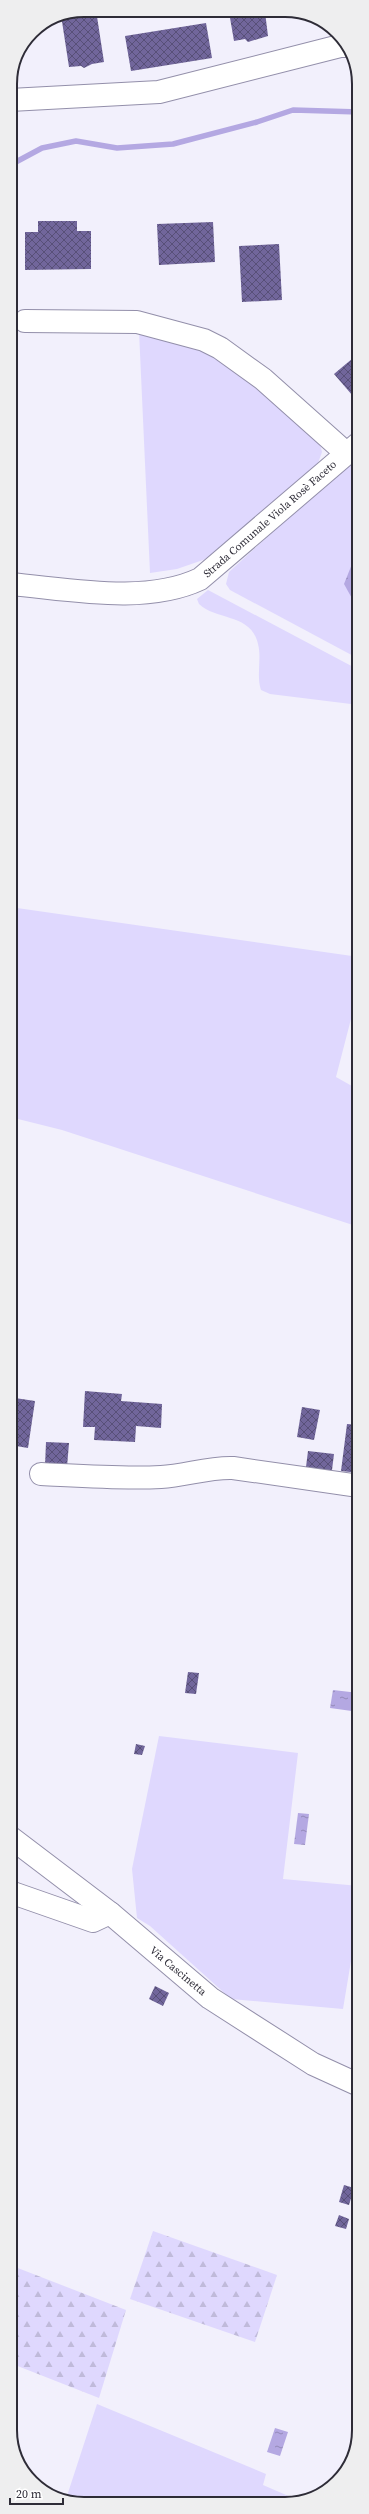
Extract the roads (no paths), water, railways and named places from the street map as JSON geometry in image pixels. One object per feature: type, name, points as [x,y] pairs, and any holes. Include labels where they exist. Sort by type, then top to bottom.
[{"type":"street","points":[[17,100],[159,92],[338,43]]},
{"type":"street","points":[[25,321],[137,322],[204,340],[220,348],[263,379],[352,447]]},
{"type":"street","name":"Strada Comunale Viola Rosè Faceto","points":[[17,585],[109,593],[162,590],[183,586],[200,578],[352,449]]},
{"type":"street","points":[[41,1474],[143,1478],[163,1477],[217,1468],[233,1468],[352,1485]]},
{"type":"street","name":"Via Cascinetta","points":[[17,1842],[110,1913],[210,1998],[313,2064],[352,2082]]},
{"type":"street","points":[[17,1894],[93,1921],[110,1913]]},
{"type":"water","points":[[352,564],[352,598],[344,584]]},
{"type":"water","points":[[333,1690],[352,1692],[352,1711],[330,1708]]},
{"type":"water","points":[[298,1813],[309,1814],[305,1845],[294,1844]]},
{"type":"water","points":[[275,2428],[288,2432],[280,2456],[267,2452]]},
{"type":"waterway","points":[[17,161],[42,148],[76,141],[117,148],[173,144],[257,122],[293,110],[352,112]]}]
